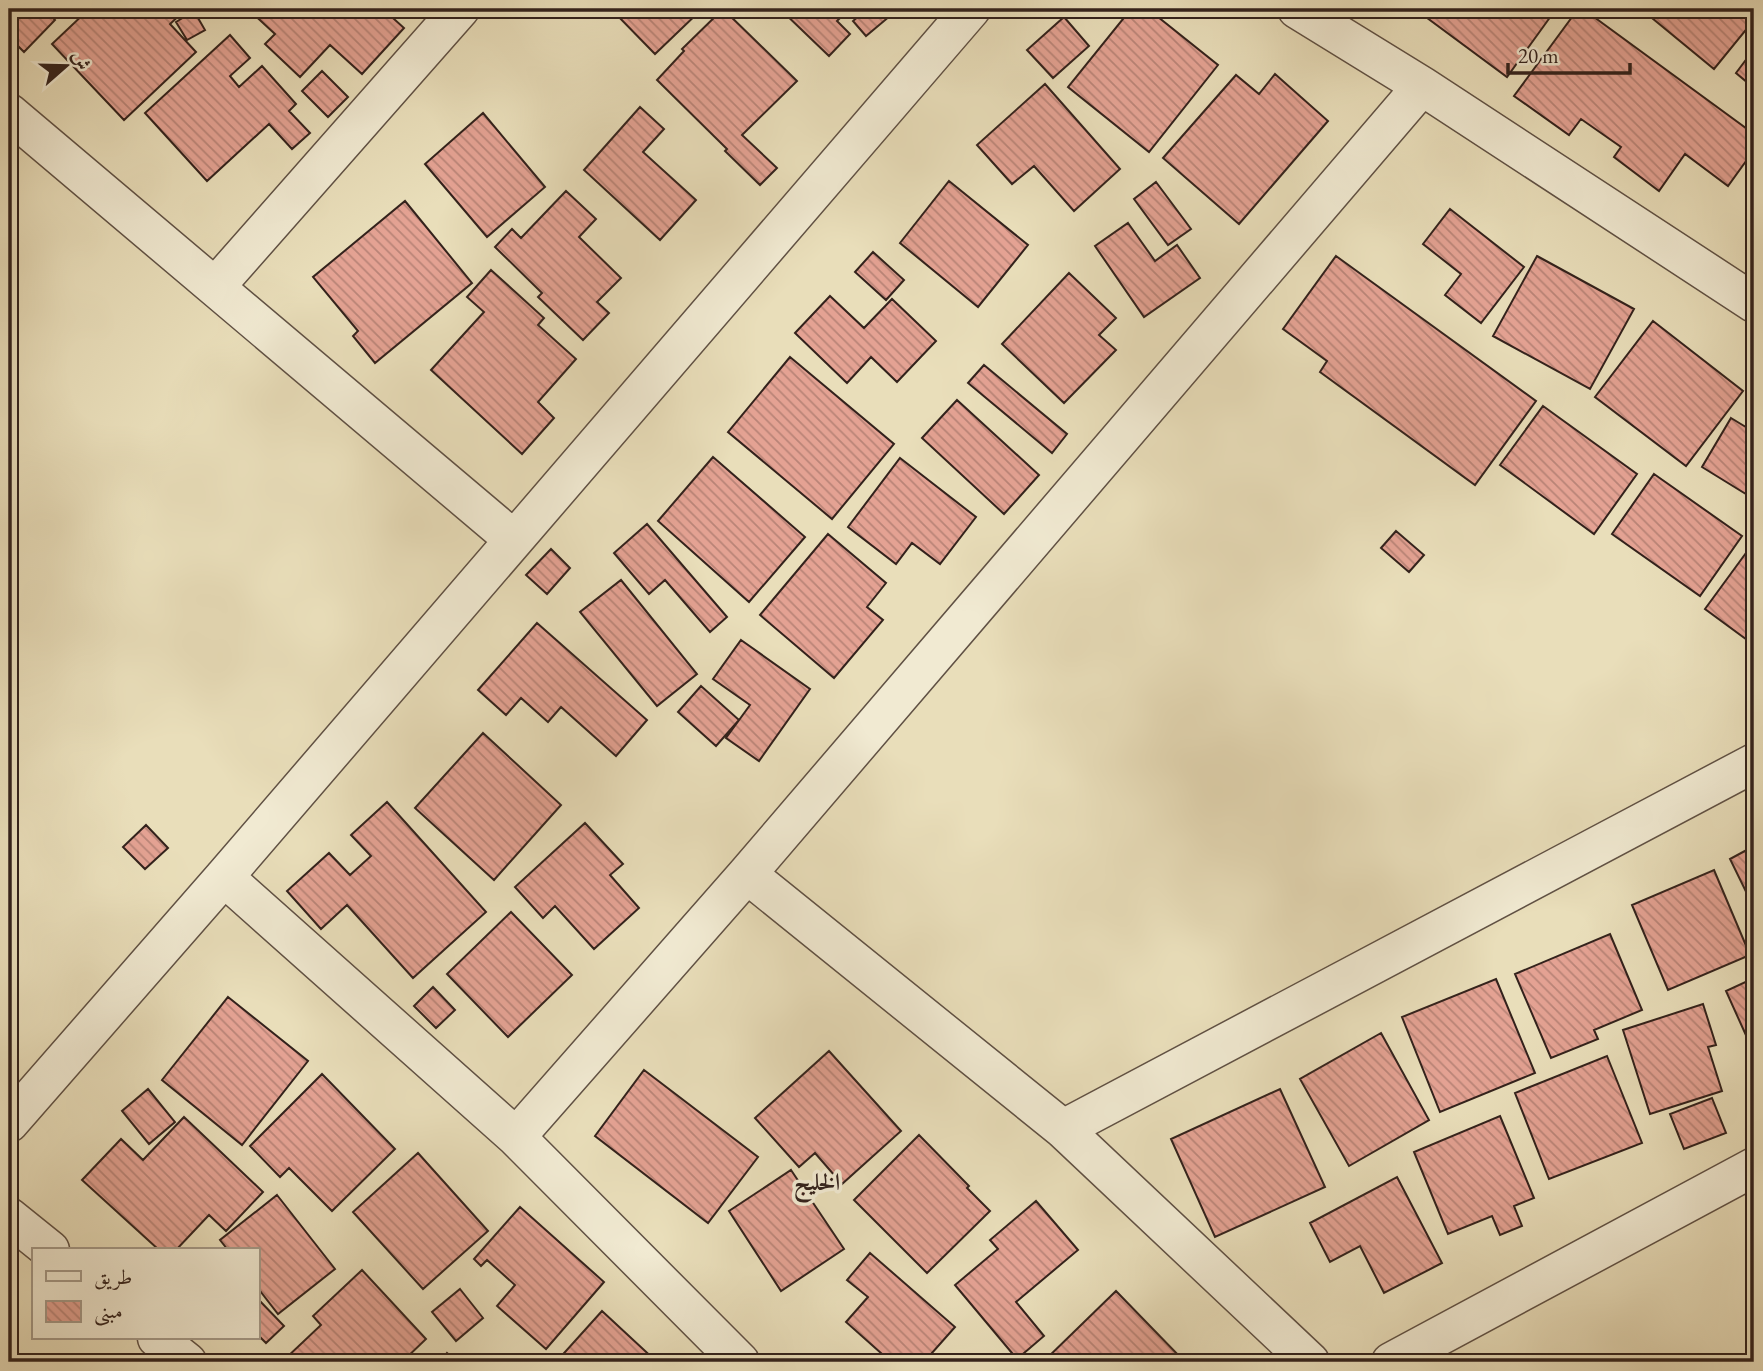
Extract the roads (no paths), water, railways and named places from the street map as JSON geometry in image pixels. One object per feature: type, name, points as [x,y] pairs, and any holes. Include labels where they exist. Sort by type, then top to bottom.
[{"type":"street","points":[[215,287],[460,9]]},
{"type":"street","points":[[9,1123],[971,9]]},
{"type":"street","points":[[1297,9],[1422,86],[1754,303]]},
{"type":"street","points":[[516,1136],[747,874],[1422,86]]},
{"type":"street","points":[[9,113],[513,539]]},
{"type":"street","points":[[1063,1129],[1754,763]]},
{"type":"street","points":[[747,874],[1063,1129],[1310,1362]]},
{"type":"street","points":[[224,877],[516,1136],[740,1362]]},
{"type":"street","points":[[1391,1362],[1754,1167]]},
{"type":"street","points":[[9,1217],[48,1248]]},
{"type":"street","points":[[160,1340],[187,1362]]},
{"type":"district","name":"الخليج","points":[[817,1182]]}]
